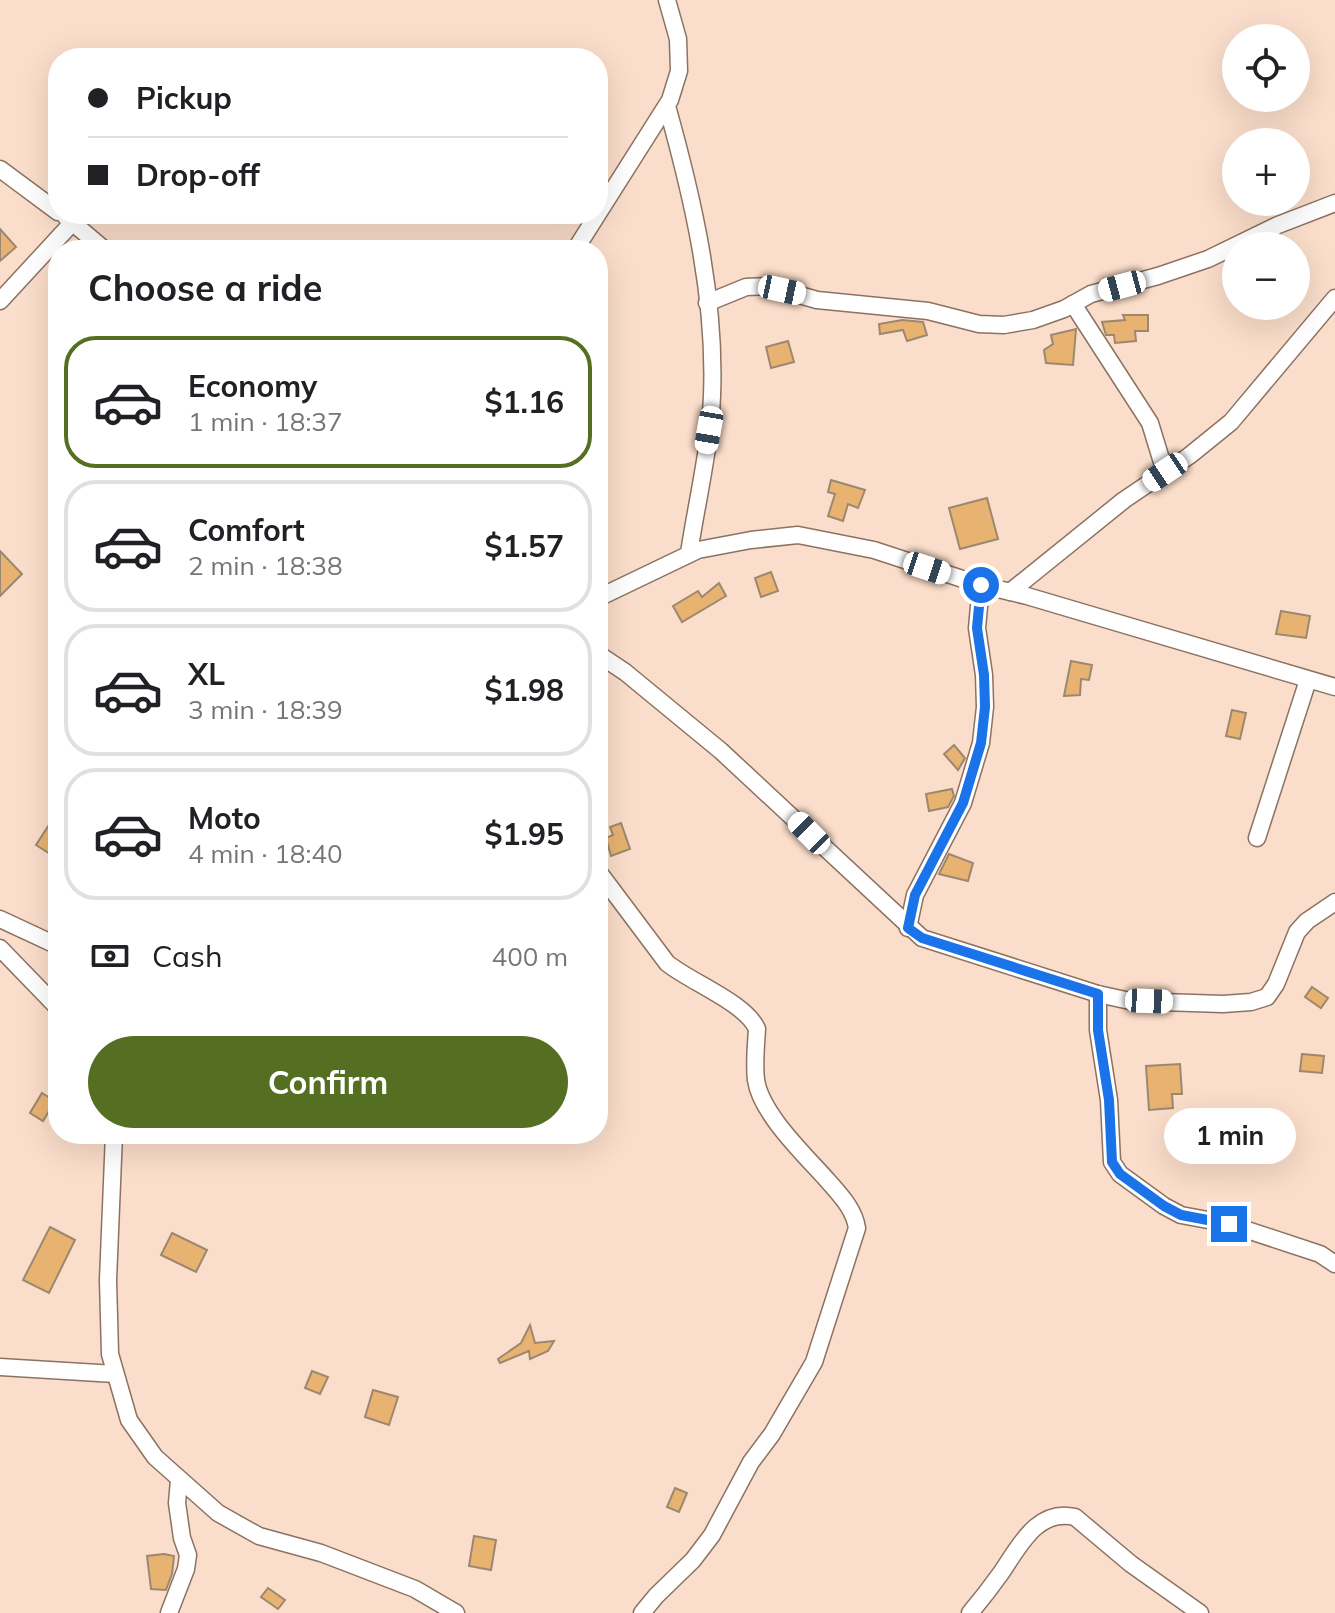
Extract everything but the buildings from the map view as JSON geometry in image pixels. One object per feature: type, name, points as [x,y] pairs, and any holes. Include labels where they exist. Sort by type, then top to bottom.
[{"type":"street","points":[[608,198],[667,106],[679,71],[678,39],[667,0]]},
{"type":"street","points":[[667,106],[694,215],[712,340],[709,430],[689,553]]},
{"type":"street","points":[[0,169],[48,205]]},
{"type":"street","points":[[707,303],[746,287],[768,286],[817,300],[913,309],[979,324],[1004,325],[1033,320],[1091,294],[1208,259],[1278,225],[1335,203]]},
{"type":"street","points":[[0,301],[58,224]]},
{"type":"street","points":[[74,224],[93,240]]},
{"type":"street","points":[[1010,592],[1124,500],[1231,422],[1335,298]]},
{"type":"street","points":[[1073,304],[1150,423],[1165,472]]},
{"type":"street","points":[[608,593],[689,553],[751,540],[798,535],[874,550],[981,585],[1335,687]]},
{"type":"street","points":[[908,928],[915,895],[963,803],[981,743],[985,707],[984,675],[977,628],[981,585]]},
{"type":"street","points":[[608,661],[721,751],[922,938],[1098,994],[1130,1001],[1251,1002],[1267,997],[1283,971],[1297,932],[1307,921],[1335,902]]},
{"type":"street","points":[[1257,838],[1308,680]]},
{"type":"street","points":[[608,884],[667,963],[731,1004],[754,1023],[757,1029],[756,1082],[764,1100],[780,1125],[848,1206],[855,1216],[857,1228],[814,1362],[772,1434],[751,1462],[712,1535],[693,1560],[642,1613]]},
{"type":"street","points":[[0,919],[48,941]]},
{"type":"street","points":[[0,948],[48,998]]},
{"type":"street","points":[[1098,994],[1098,1030],[1109,1100],[1112,1162],[1120,1174],[1181,1215],[1229,1224],[1320,1254],[1335,1264]]},
{"type":"street","points":[[114,1144],[108,1280],[110,1354],[129,1420],[155,1457],[218,1513],[259,1536],[363,1567],[415,1589],[456,1613]]},
{"type":"street","points":[[0,1367],[115,1374]]},
{"type":"street","points":[[169,1613],[186,1569],[188,1555],[177,1503],[179,1480]]},
{"type":"street","points":[[970,1613],[1036,1525],[1052,1516],[1067,1515],[1075,1517],[1131,1564],[1200,1613]]},
{"type":"route","points":[[981,585],[977,628],[984,675],[985,707],[981,743],[963,803],[915,895],[908,928],[922,938],[1098,994],[1098,1030],[1109,1100],[1112,1162],[1120,1174],[1164,1206],[1181,1215],[1229,1224]]}]
